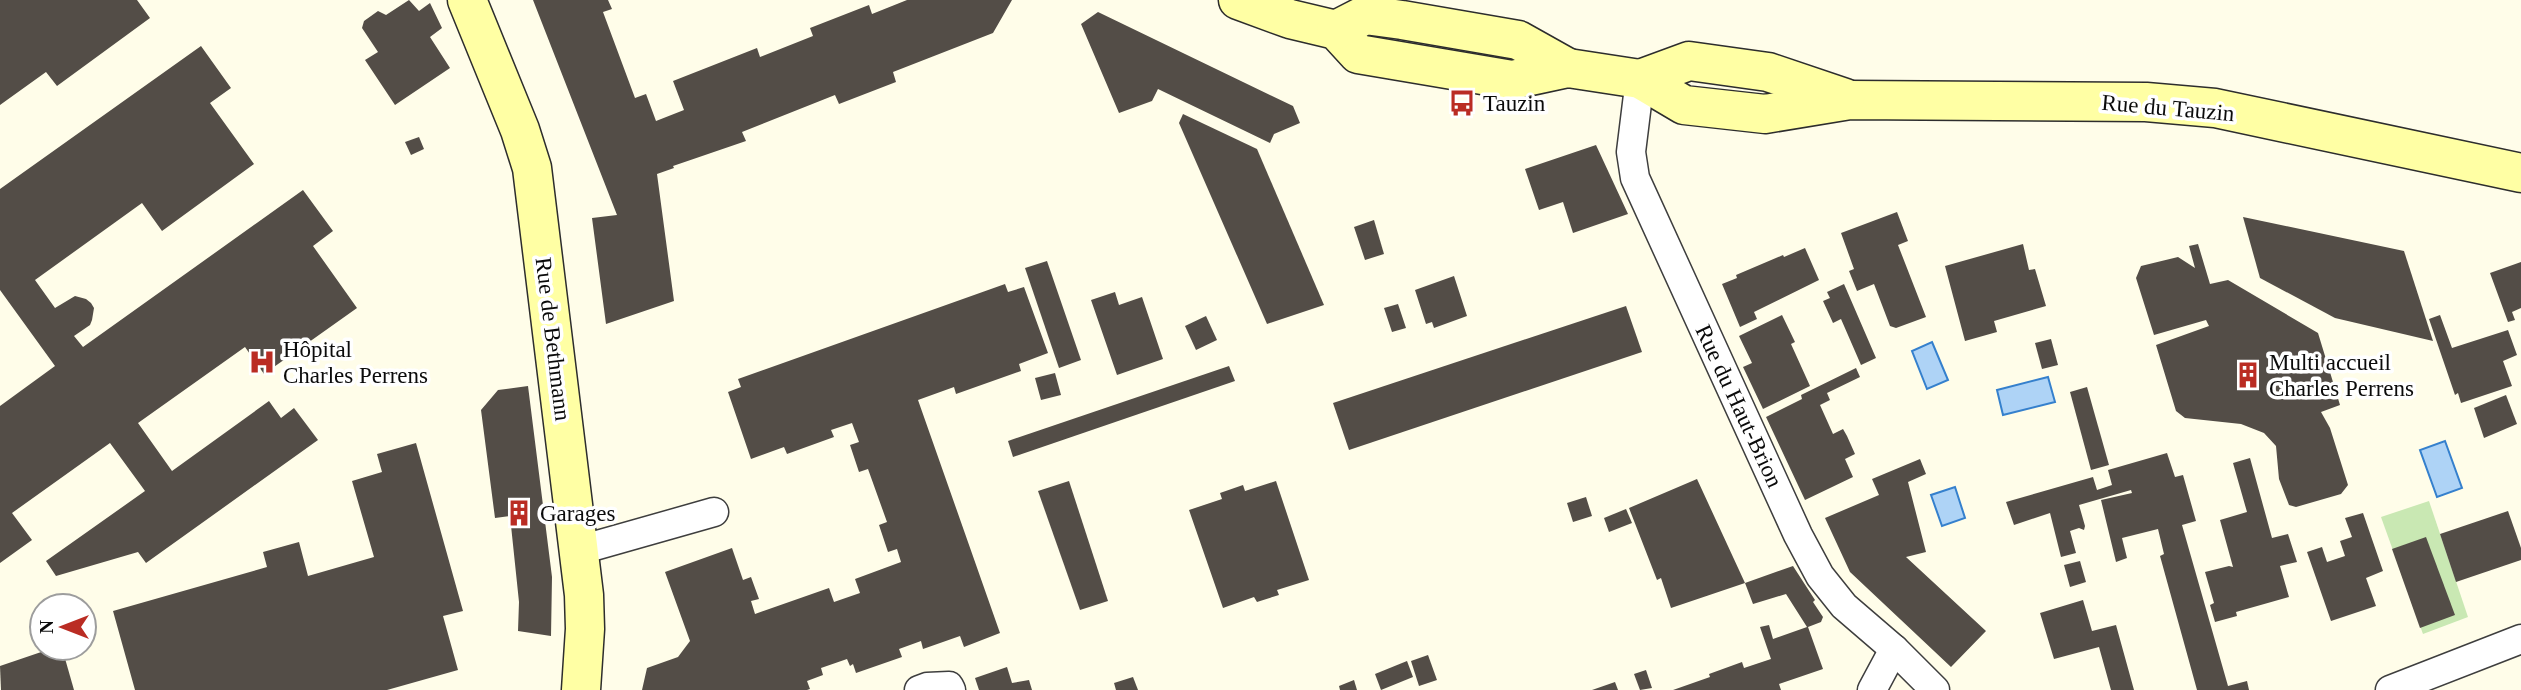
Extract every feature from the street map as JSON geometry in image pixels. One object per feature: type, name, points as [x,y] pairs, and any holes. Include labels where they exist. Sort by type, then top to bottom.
[{"type":"street","name":"Rue de Bethmann","points":[[467,0],[520,130],[532,168],[580,550],[586,629],[581,690]]},
{"type":"street","name":"Rue du Tauzin","points":[[1238,0],[1290,19],[1336,30],[1365,15],[1518,40],[1568,68],[1640,79],[1689,61],[1768,72],[1850,100],[2146,102],[2215,108],[2521,173]]},
{"type":"street","name":"Rue du Haut-Brion","points":[[1640,79],[1631,152],[1635,178],[1798,535],[1820,576],[1844,606],[1894,649],[1935,690]]},
{"type":"street","points":[[580,550],[714,512]]},
{"type":"street","points":[[2390,690],[2521,639]]},
{"type":"street","points":[[1872,690],[1894,649]]},
{"type":"street","points":[[919,690],[950,688]]},
{"type":"green space","points":[[2429,501],[2468,617],[2423,634],[2381,517]]},
{"type":"water","points":[[1932,342],[1948,380],[1927,389],[1912,351]]},
{"type":"water","points":[[2048,377],[2055,402],[2003,415],[1997,390]]},
{"type":"water","points":[[2445,441],[2462,488],[2437,497],[2420,450]]},
{"type":"water","points":[[1955,487],[1965,518],[1942,526],[1931,495]]},
{"type":"building","points":[[0,0],[137,0],[150,18],[57,86],[46,72],[0,105]]},
{"type":"building","points":[[409,0],[419,11],[430,3],[442,28],[430,37],[450,68],[395,105],[365,60],[378,52],[362,28],[364,21],[378,11],[386,15]]},
{"type":"building","points":[[533,0],[608,0],[612,9],[603,12],[635,98],[646,94],[656,121],[684,110],[673,81],[757,48],[760,57],[813,36],[810,28],[869,5],[872,14],[907,0],[1012,0],[993,33],[893,72],[896,82],[839,104],[835,95],[742,132],[746,141],[657,174],[674,301],[606,324],[592,218],[617,215]]},
{"type":"building","points":[[1098,12],[1293,106],[1300,123],[1274,134],[1270,143],[1158,89],[1152,101],[1119,113],[1081,24]]},
{"type":"building","points":[[201,46],[231,88],[210,103],[254,164],[162,231],[142,203],[35,280],[55,308],[75,296],[91,303],[94,308],[90,325],[74,336],[83,347],[303,190],[333,231],[313,246],[357,308],[264,374],[245,347],[138,423],[172,471],[269,401],[281,418],[294,408],[318,440],[146,563],[138,552],[56,576],[46,561],[145,491],[110,443],[12,513],[32,540],[0,563],[0,406],[55,366],[0,290],[0,189]]},
{"type":"building","points":[[1183,114],[1257,149],[1324,305],[1267,324],[1179,123]]},
{"type":"building","points":[[419,137],[424,149],[411,155],[405,142]]},
{"type":"building","points":[[1596,145],[1628,214],[1573,233],[1563,202],[1539,210],[1525,169]]},
{"type":"building","points":[[1897,212],[1908,241],[1898,245],[1926,317],[1896,328],[1890,326],[1874,284],[1857,291],[1849,271],[1854,269],[1841,233]]},
{"type":"building","points":[[2243,217],[2404,251],[2433,341],[2335,318],[2260,278]]},
{"type":"building","points":[[1374,220],[1384,254],[1365,260],[1354,227]]},
{"type":"building","points":[[2023,244],[2029,270],[2035,269],[2046,306],[1994,321],[1997,332],[1965,341],[1945,266]]},
{"type":"building","name":"Multi accueil Charles Perrens","points":[[2198,244],[2210,284],[2228,280],[2318,333],[2340,405],[2321,412],[2330,428],[2348,485],[2341,494],[2296,507],[2289,505],[2279,479],[2276,446],[2264,433],[2241,424],[2185,418],[2176,411],[2156,345],[2209,326],[2206,320],[2154,335],[2136,278],[2141,266],[2178,257],[2195,268],[2189,246]]},
{"type":"building","points":[[1805,248],[1819,280],[1754,312],[1757,319],[1740,327],[1722,284],[1737,278],[1736,275]]},
{"type":"building","points":[[1047,261],[1081,360],[1059,368],[1025,268]]},
{"type":"building","points":[[2521,262],[2521,308],[2512,312],[2515,320],[2508,322],[2490,273]]},
{"type":"building","points":[[1454,276],[1467,316],[1434,328],[1432,322],[1426,324],[1415,290]]},
{"type":"building","points":[[1005,284],[1008,292],[1024,287],[1048,353],[1019,364],[1021,371],[956,394],[954,387],[918,400],[1000,633],[964,647],[960,636],[923,649],[921,641],[899,649],[902,657],[856,673],[853,664],[850,666],[847,659],[821,668],[823,675],[807,681],[810,689],[807,690],[642,690],[647,668],[678,657],[690,641],[665,572],[732,548],[743,580],[751,577],[759,599],[751,601],[755,614],[829,588],[834,602],[860,593],[855,579],[901,562],[897,549],[888,552],[879,525],[887,522],[868,469],[859,472],[850,445],[859,442],[852,423],[831,430],[834,437],[787,454],[784,447],[751,459],[728,392],[741,387],[738,379]]},
{"type":"building","points":[[1844,284],[1876,358],[1861,365],[1841,319],[1833,323],[1823,301],[1830,298],[1827,292]]},
{"type":"building","points":[[1115,292],[1119,305],[1142,297],[1163,359],[1117,375],[1091,300]]},
{"type":"building","points":[[1398,304],[1406,328],[1392,332],[1384,308]]},
{"type":"building","points":[[1626,306],[1642,352],[1349,450],[1333,403]]},
{"type":"building","points":[[1782,315],[1795,342],[1791,344],[1810,386],[1763,409],[1743,367],[1752,363],[1739,336]]},
{"type":"building","points":[[2440,315],[2452,348],[2508,330],[2517,355],[2503,361],[2512,386],[2461,403],[2458,393],[2455,395],[2429,319]]},
{"type":"building","points":[[1206,316],[1217,340],[1196,350],[1185,326]]},
{"type":"building","points":[[2051,339],[2058,365],[2042,369],[2035,343]]},
{"type":"building","points":[[1229,366],[1235,381],[1013,457],[1008,441]]},
{"type":"building","points":[[1856,368],[1860,377],[1827,393],[1830,400],[1820,405],[1833,434],[1843,429],[1847,436],[1855,454],[1845,459],[1853,477],[1805,500],[1766,417],[1802,399],[1801,395]]},
{"type":"building","points":[[1055,373],[1061,395],[1041,400],[1035,378]]},
{"type":"building","name":"Garages","points":[[528,386],[552,577],[551,636],[518,631],[519,602],[510,516],[495,518],[481,410],[498,390]]},
{"type":"building","points":[[2087,387],[2109,465],[2091,470],[2070,392]]},
{"type":"building","points":[[2506,395],[2517,424],[2484,438],[2474,408]]},
{"type":"building","points":[[416,443],[463,611],[443,616],[458,670],[387,690],[135,690],[113,611],[267,567],[263,552],[299,542],[308,576],[374,557],[352,481],[382,472],[377,454]]},
{"type":"building","points":[[2167,453],[2175,477],[2183,475],[2196,521],[2182,525],[2228,686],[2247,681],[2249,690],[2197,690],[2160,556],[2164,554],[2158,529],[2122,538],[2127,558],[2116,562],[2101,500],[2132,493],[2131,490],[2079,505],[2084,530],[2079,528],[2070,531],[2076,553],[2061,557],[2050,513],[2014,525],[2006,502],[2093,477],[2097,490],[2112,485],[2108,470]]},
{"type":"building","points":[[2250,458],[2272,538],[2288,534],[2297,562],[2280,566],[2289,597],[2236,612],[2237,616],[2215,622],[2210,605],[2214,603],[2205,572],[2233,567],[2220,520],[2247,512],[2233,463]]},
{"type":"building","points":[[1920,459],[1926,474],[1908,482],[1926,552],[1906,557],[1986,631],[1951,667],[1850,572],[1825,518],[1879,495],[1872,479]]},
{"type":"building","points":[[1697,479],[1745,583],[1671,608],[1661,578],[1657,580],[1629,508]]},
{"type":"building","points":[[1069,481],[1108,601],[1080,610],[1038,491]]},
{"type":"building","points":[[1276,481],[1309,580],[1277,590],[1279,595],[1257,602],[1254,597],[1223,608],[1189,510],[1222,499],[1220,493],[1243,485],[1245,491]]},
{"type":"building","points":[[1586,497],[1592,516],[1573,522],[1567,503]]},
{"type":"building","points":[[1626,509],[1632,523],[1609,532],[1604,518]]},
{"type":"building","points":[[2508,511],[2521,548],[2521,560],[2456,582],[2440,534]]},
{"type":"building","points":[[2363,513],[2383,571],[2366,578],[2376,606],[2331,621],[2307,552],[2322,547],[2327,562],[2345,556],[2340,541],[2352,537],[2345,518]]},
{"type":"building","points":[[2426,537],[2455,615],[2420,628],[2392,549]]},
{"type":"building","points":[[2080,561],[2086,582],[2070,587],[2064,565]]},
{"type":"building","points":[[1793,566],[1823,617],[1821,622],[1808,627],[1823,669],[1779,684],[1781,690],[1673,690],[1742,662],[1744,668],[1771,659],[1760,627],[1769,625],[1773,639],[1807,627],[1786,594],[1753,604],[1745,583]]},
{"type":"building","points":[[2083,600],[2092,631],[2116,625],[2134,690],[2111,690],[2099,647],[2054,659],[2040,613]]},
{"type":"building","points":[[1428,655],[1437,680],[1419,686],[1411,661]]},
{"type":"building","points":[[28,656],[28,662],[66,662],[74,690],[1,690],[0,666]]},
{"type":"building","points":[[1407,661],[1413,677],[1381,690],[1375,674]]},
{"type":"building","points":[[1007,667],[1012,683],[1029,680],[1032,690],[979,690],[975,678]]},
{"type":"building","points":[[1646,670],[1652,688],[1640,690],[1634,674]]},
{"type":"building","points":[[1133,677],[1138,690],[1116,690],[1114,683]]},
{"type":"building","points":[[1354,680],[1357,690],[1340,690],[1339,686]]},
{"type":"building","points":[[1615,682],[1618,690],[1592,690]]},
{"type":"place","name":"Tauzin","points":[[1462,103]]},
{"type":"place","name":"Hôpital Charles Perrens","points":[[262,362]]},
{"type":"place","name":"Multi accueil Charles Perrens","points":[[2248,375]]},
{"type":"place","name":"Garages","points":[[519,513]]}]
